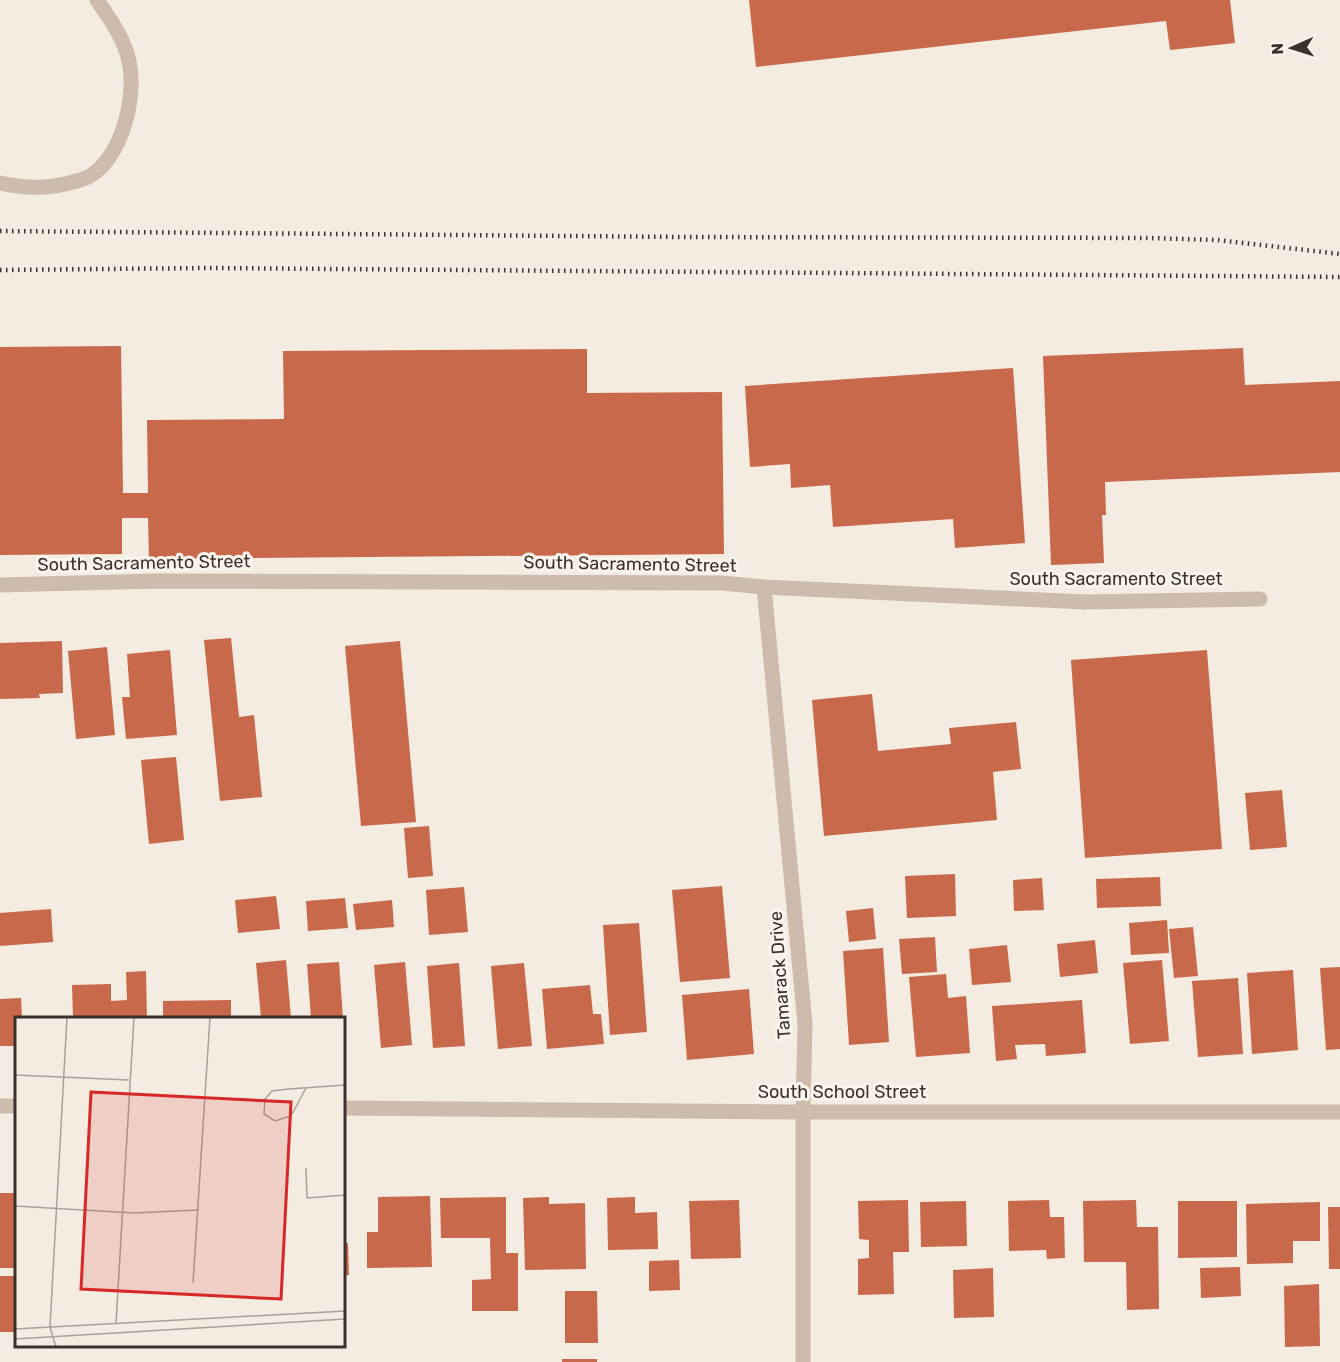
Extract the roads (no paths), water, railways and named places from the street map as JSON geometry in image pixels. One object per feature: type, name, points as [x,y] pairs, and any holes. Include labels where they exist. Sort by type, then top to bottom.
[{"type":"street","points":[[0,183],[22,188],[57,187],[89,177],[104,163],[121,136],[131,99],[129,61],[118,31],[97,0]]},
{"type":"street","name":"South Sacramento Street","points":[[0,585],[156,581],[722,583],[1084,603],[1260,599]]},
{"type":"street","name":"Tamarack Drive","points":[[764,587],[805,1024],[803,1362]]},
{"type":"street","name":"South School Street","points":[[345,1108],[803,1112],[1340,1112]]},
{"type":"railway","points":[[0,231],[684,237],[1148,238],[1217,240],[1340,254]]},
{"type":"railway","points":[[0,270],[209,268],[1340,277]]}]
